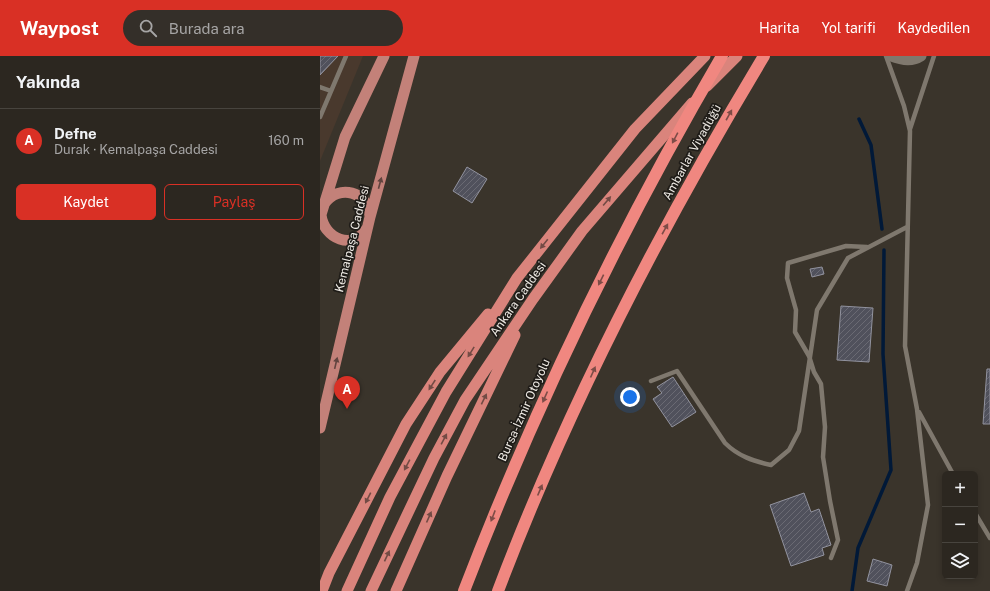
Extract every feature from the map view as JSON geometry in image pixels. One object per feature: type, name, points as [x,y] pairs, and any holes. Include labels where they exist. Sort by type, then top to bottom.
[{"type":"highway","name":"Ankara Caddesi","points":[[347,591],[390,496],[446,392],[517,278],[636,129],[705,56]]},
{"type":"highway","name":"Ambarlar Viyadüğü","points":[[618,244],[684,121],[722,56]]},
{"type":"highway","name":"Ankara Caddesi","points":[[371,591],[434,458],[465,400],[533,299],[582,231],[654,145],[705,88],[737,56]]},
{"type":"highway","name":"Ambarlar Viyadüğü","points":[[498,591],[550,466],[601,354],[646,263],[764,56]]},
{"type":"highway","name":"Bursa-İzmir Otoyolu","points":[[464,591],[497,503],[618,244]]},
{"type":"highway","points":[[322,591],[329,573],[406,424],[440,372],[517,278]]},
{"type":"highway","points":[[396,591],[447,476],[533,299]]},
{"type":"main road","points":[[321,211],[332,196],[339,193],[354,193],[367,203],[369,221],[359,237],[345,241],[338,239],[326,231],[321,211],[344,137],[384,56]]},
{"type":"main road","name":"Kemalpaşa Caddesi","points":[[320,428],[369,221],[414,56]]},
{"type":"main road","points":[[891,56],[900,60],[917,59],[922,56]]},
{"type":"lane","points":[[320,117],[346,56]]},
{"type":"lane","points":[[886,56],[904,106],[910,131],[905,346],[917,409],[928,505],[917,563],[907,591]]},
{"type":"lane","points":[[910,131],[934,56]]},
{"type":"lane","points":[[320,87],[331,91]]},
{"type":"lane","points":[[651,381],[677,371],[725,443],[735,452],[755,462],[771,465],[789,450],[799,431],[817,310],[848,258],[907,227]]},
{"type":"lane","points":[[831,558],[838,540],[830,501],[824,457],[825,427],[821,384],[814,372],[809,356],[795,332],[796,310],[788,278],[788,263],[846,246],[868,247]]},
{"type":"lane","points":[[917,409],[951,471]]},
{"type":"lane","points":[[978,517],[990,538]]},
{"type":"shaded area","points":[[320,56],[363,56],[320,161]]},
{"type":"building","points":[[320,56],[338,56],[320,75]]},
{"type":"building","points":[[467,167],[487,179],[472,203],[453,191]]},
{"type":"building","points":[[822,267],[824,274],[812,277],[810,269]]},
{"type":"building","points":[[841,306],[873,308],[869,362],[837,360]]},
{"type":"building","points":[[987,369],[990,369],[990,424],[983,424]]},
{"type":"building","points":[[673,377],[696,412],[672,427],[653,399],[662,393],[657,387]]},
{"type":"building","points":[[804,493],[811,512],[819,509],[831,545],[822,548],[824,555],[791,566],[770,505]]},
{"type":"building","points":[[873,559],[892,565],[887,586],[867,581]]},
{"type":"waterway","points":[[859,119],[871,145],[882,229]]},
{"type":"waterway","points":[[852,591],[858,548],[891,470],[883,354],[884,250]]},
{"type":"place","name":"Defne","points":[[347,409]]}]
